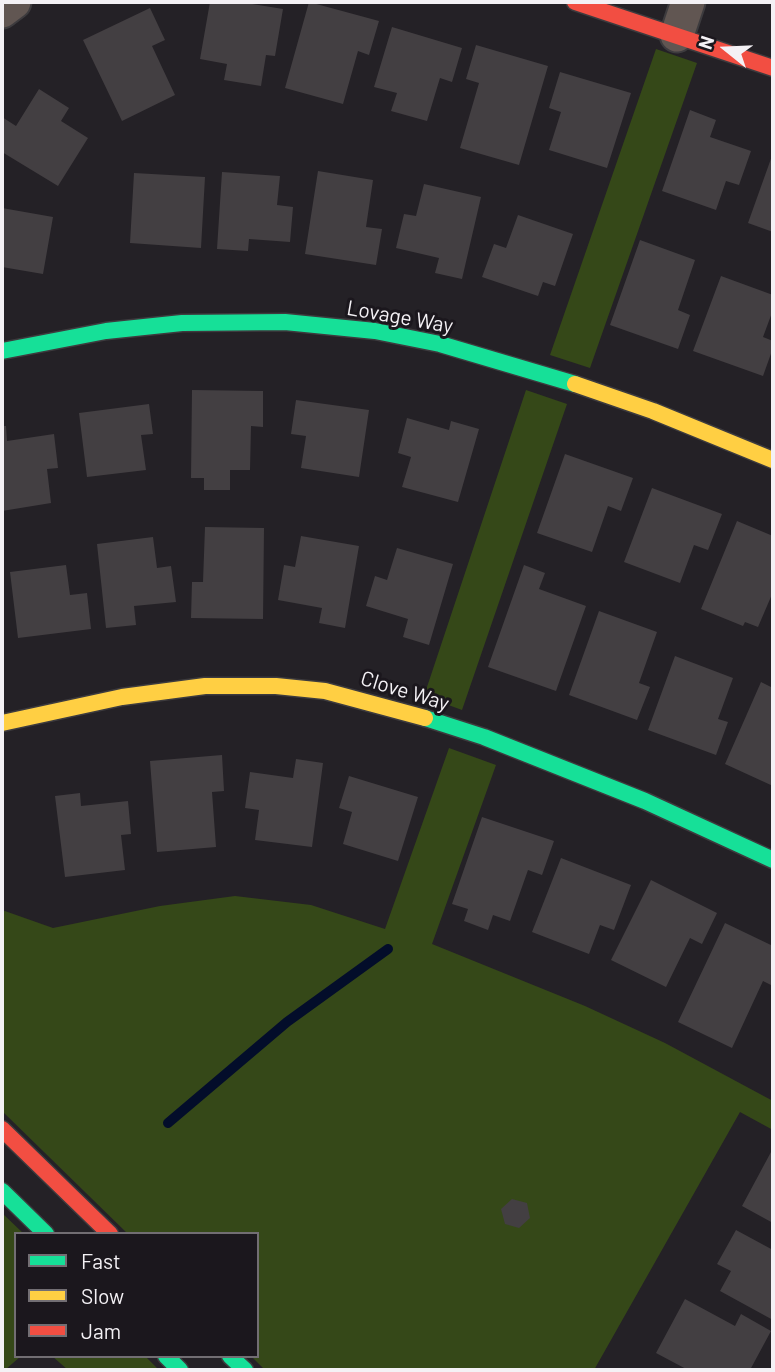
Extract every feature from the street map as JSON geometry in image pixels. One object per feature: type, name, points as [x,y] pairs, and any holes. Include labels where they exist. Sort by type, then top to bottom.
[{"type":"street","points":[[2,11],[14,2]]},
{"type":"street","points":[[575,2],[773,68]]},
{"type":"street","points":[[677,34],[688,2]]},
{"type":"street","name":"Lovage Way","points":[[2,351],[106,331],[182,323],[285,323],[375,331],[440,344],[557,378],[653,411],[773,460]]},
{"type":"street","name":"Clove Way","points":[[2,723],[131,695],[205,686],[266,686],[325,691],[389,706],[484,737],[645,801],[773,860]]},
{"type":"street","points":[[2,1129],[108,1232]]},
{"type":"street","points":[[2,1191],[44,1232]]},
{"type":"street","points":[[232,1358],[245,1370]]},
{"type":"green space","points":[[656,49],[697,63],[590,368],[550,355]]},
{"type":"green space","points":[[526,390],[567,404],[462,710],[424,696]]},
{"type":"green space","points":[[449,748],[496,765],[432,944],[585,1006],[665,1043],[773,1101],[773,1130],[740,1112],[594,1370],[265,1370],[253,1358],[259,1358],[259,1232],[126,1232],[2,1111],[2,910],[53,928],[160,906],[235,896],[311,905],[385,929]]},
{"type":"green space","points":[[2,1213],[22,1232],[14,1232],[14,1358],[19,1358],[2,1370]]},
{"type":"green space","points":[[54,1358],[147,1358],[159,1370],[68,1370]]},
{"type":"building","points":[[210,2],[240,2],[283,9],[275,56],[266,55],[261,86],[224,80],[227,64],[200,59]]},
{"type":"building","points":[[309,2],[379,21],[369,55],[358,51],[343,104],[285,88]]},
{"type":"building","points":[[150,8],[165,40],[152,46],[175,95],[122,121],[83,40]]},
{"type":"building","points":[[392,27],[462,48],[452,82],[440,78],[427,121],[391,111],[397,93],[374,87]]},
{"type":"building","points":[[476,45],[548,66],[519,165],[460,148],[479,83],[466,79]]},
{"type":"building","points":[[560,72],[631,93],[607,168],[549,150],[561,112],[549,108]]},
{"type":"building","points":[[39,89],[69,108],[61,121],[88,138],[58,186],[2,152],[2,117],[16,126]]},
{"type":"building","points":[[690,110],[716,120],[710,137],[751,151],[739,185],[726,181],[716,210],[662,191]]},
{"type":"building","points":[[773,153],[773,232],[748,223]]},
{"type":"building","points":[[318,171],[373,180],[366,227],[382,229],[376,265],[305,254]]},
{"type":"building","points":[[222,172],[280,176],[277,205],[293,207],[290,242],[249,239],[248,251],[217,249]]},
{"type":"building","points":[[134,173],[205,177],[201,248],[130,243]]},
{"type":"building","points":[[424,184],[481,197],[462,279],[435,273],[439,258],[396,248],[404,214],[416,216]]},
{"type":"building","points":[[2,208],[53,217],[43,274],[2,267]]},
{"type":"building","points":[[518,215],[573,234],[555,286],[543,282],[538,296],[482,277],[494,244],[506,248]]},
{"type":"building","points":[[640,240],[695,260],[678,310],[690,315],[678,349],[610,325]]},
{"type":"building","points":[[721,276],[773,295],[773,310],[763,337],[773,341],[773,348],[763,376],[693,351]]},
{"type":"building","points":[[192,390],[263,391],[263,427],[251,426],[250,470],[230,470],[230,490],[204,490],[204,478],[191,478]]},
{"type":"building","points":[[296,400],[369,410],[359,477],[301,468],[306,436],[291,434]]},
{"type":"building","points":[[149,404],[153,434],[141,435],[146,470],[87,477],[79,413]]},
{"type":"building","points":[[407,418],[449,430],[451,421],[479,429],[458,502],[402,487],[411,457],[398,453]]},
{"type":"building","points":[[2,426],[6,426],[7,441],[54,434],[58,468],[47,469],[51,503],[2,511]]},
{"type":"building","points":[[565,454],[633,478],[621,511],[608,506],[592,552],[537,533]]},
{"type":"building","points":[[652,488],[722,514],[708,550],[694,545],[680,583],[624,562]]},
{"type":"building","points":[[737,521],[773,536],[773,592],[758,627],[745,622],[743,626],[701,609]]},
{"type":"building","points":[[205,527],[264,528],[263,619],[191,618],[192,582],[203,582]]},
{"type":"building","points":[[301,536],[359,546],[345,628],[319,623],[322,608],[278,600],[284,565],[295,567]]},
{"type":"building","points":[[153,537],[157,568],[171,566],[176,602],[134,606],[136,625],[106,628],[97,544]]},
{"type":"building","points":[[397,548],[453,564],[429,645],[403,637],[408,619],[366,606],[375,576],[387,580]]},
{"type":"building","points":[[66,565],[70,595],[87,593],[91,629],[18,638],[10,572]]},
{"type":"building","points":[[524,565],[545,573],[539,589],[586,606],[556,691],[488,667]]},
{"type":"building","points":[[599,611],[657,632],[639,683],[650,687],[637,720],[569,695]]},
{"type":"building","points":[[675,656],[733,678],[718,719],[728,722],[716,755],[648,730]]},
{"type":"building","points":[[761,682],[773,688],[773,786],[725,764]]},
{"type":"building","points":[[222,755],[224,791],[212,792],[216,847],[157,852],[150,761]]},
{"type":"building","points":[[296,759],[323,763],[312,847],[255,840],[259,810],[245,808],[250,772],[293,778]]},
{"type":"building","points":[[349,776],[418,797],[398,861],[343,844],[352,812],[339,808]]},
{"type":"building","points":[[80,793],[81,806],[128,801],[131,834],[121,835],[125,870],[65,877],[55,796]]},
{"type":"building","points":[[482,817],[554,841],[542,875],[528,870],[510,921],[493,915],[488,930],[464,921],[468,909],[452,904]]},
{"type":"building","points":[[561,858],[631,885],[614,930],[600,925],[589,954],[532,932]]},
{"type":"building","points":[[651,880],[717,913],[702,944],[690,938],[666,987],[611,960]]},
{"type":"building","points":[[725,923],[773,946],[773,986],[763,981],[732,1048],[678,1022]]},
{"type":"building","points":[[771,1152],[773,1153],[773,1223],[742,1206]]},
{"type":"building","points":[[512,1199],[527,1203],[530,1218],[519,1228],[505,1224],[501,1209]]},
{"type":"building","points":[[736,1230],[773,1250],[773,1320],[720,1291],[731,1271],[717,1264]]},
{"type":"building","points":[[685,1299],[735,1326],[741,1314],[771,1331],[750,1370],[688,1370],[656,1353]]},
{"type":"waterway","points":[[168,1123],[287,1022],[388,949]]},
{"type":"traffic: fast","points":[[2,351],[106,331],[182,323],[285,322],[375,331],[440,344],[575,384]]},
{"type":"traffic: fast","points":[[425,718],[484,737],[645,801],[773,860]]},
{"type":"traffic: fast","points":[[2,1191],[44,1232]]},
{"type":"traffic: fast","points":[[168,1358],[180,1370]]},
{"type":"traffic: fast","points":[[232,1358],[245,1370]]},
{"type":"traffic: slow","points":[[575,384],[653,411],[773,460]]},
{"type":"traffic: slow","points":[[2,723],[122,697],[205,686],[276,686],[325,691],[425,718]]},
{"type":"traffic: jam","points":[[575,2],[773,68]]},
{"type":"traffic: jam","points":[[2,1129],[108,1232]]}]
